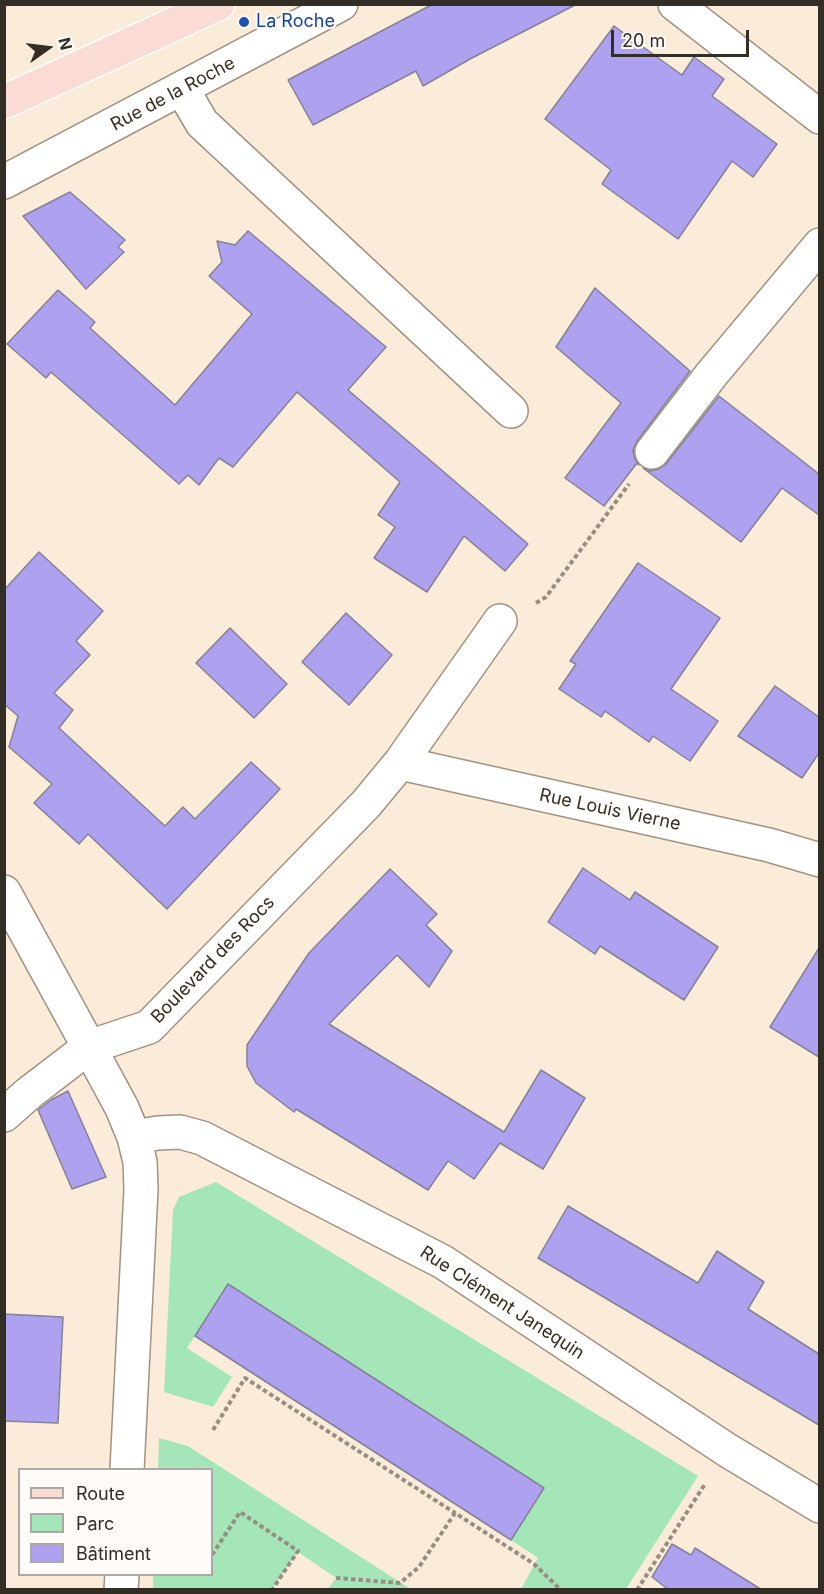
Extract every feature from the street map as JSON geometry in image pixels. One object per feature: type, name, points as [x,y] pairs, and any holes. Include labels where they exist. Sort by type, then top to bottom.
[{"type":"main road","points":[[4,102],[218,4]]},
{"type":"street","name":"Rue de la Roche","points":[[4,182],[341,4]]},
{"type":"street","points":[[675,4],[819,117]]},
{"type":"street","points":[[182,89],[202,123],[511,411]]},
{"type":"street","points":[[652,452],[711,375],[819,245]]},
{"type":"street","name":"Boulevard des Rocs","points":[[4,1115],[89,1047],[149,1027],[366,804],[400,763],[500,621]]},
{"type":"street","name":"Rue Louis Vierne","points":[[400,763],[769,844],[819,860]]},
{"type":"street","points":[[4,891],[115,1093],[134,1137],[140,1162],[141,1189],[127,1468]]},
{"type":"street","name":"Rue Clément Janequin","points":[[134,1137],[158,1132],[180,1132],[202,1138],[443,1262],[727,1450],[819,1506]]},
{"type":"path","points":[[500,621],[546,597],[652,452]]},
{"type":"path","points":[[213,1430],[245,1378],[534,1564],[561,1590]]},
{"type":"path","points":[[637,1590],[727,1450]]},
{"type":"path","points":[[213,1553],[240,1512],[298,1551],[272,1590]]},
{"type":"path","points":[[336,1578],[400,1583],[419,1567],[455,1513]]},
{"type":"green space","points":[[216,1182],[698,1476],[626,1589],[521,1589],[538,1558],[511,1540],[544,1488],[229,1284],[187,1348],[232,1377],[213,1407],[164,1392],[173,1210],[179,1197]]},
{"type":"green space","points":[[159,1438],[188,1446],[409,1588],[328,1589],[336,1578],[298,1552],[272,1589],[153,1589],[153,1576],[213,1576],[213,1468],[158,1468]]},
{"type":"building","points":[[433,4],[577,4],[423,86],[416,71],[313,125],[288,80]]},
{"type":"building","points":[[614,26],[682,75],[694,57],[724,79],[712,96],[777,144],[753,177],[732,161],[678,239],[602,184],[611,170],[545,119]]},
{"type":"building","points":[[70,192],[125,240],[118,247],[124,252],[86,289],[23,216]]},
{"type":"building","points":[[248,231],[386,347],[348,390],[528,544],[505,571],[464,536],[427,592],[374,558],[395,527],[378,515],[400,482],[297,392],[233,467],[219,458],[199,485],[188,475],[179,484],[51,372],[46,378],[7,344],[58,290],[95,322],[90,328],[175,405],[252,314],[209,276],[222,262],[217,241],[235,245]]},
{"type":"building","points":[[595,288],[690,371],[637,441],[633,450],[639,465],[637,463],[604,506],[565,478],[621,403],[556,347]]},
{"type":"building","points":[[719,396],[819,474],[819,515],[782,488],[741,542],[643,468],[650,471],[666,464]]},
{"type":"building","points":[[39,552],[103,611],[76,641],[90,655],[54,693],[73,710],[59,728],[165,826],[183,807],[195,819],[251,762],[280,789],[167,909],[88,834],[79,844],[34,803],[52,784],[9,747],[18,716],[4,704],[4,590]]},
{"type":"building","points":[[638,563],[720,618],[671,689],[718,721],[690,761],[653,736],[649,742],[605,711],[601,717],[559,689],[576,664],[570,661]]},
{"type":"building","points":[[346,613],[392,655],[349,705],[302,662]]},
{"type":"building","points":[[230,628],[287,684],[254,718],[196,663]]},
{"type":"building","points":[[775,686],[819,717],[819,753],[802,778],[738,736]]},
{"type":"building","points":[[583,868],[630,900],[635,892],[718,947],[684,1000],[600,946],[595,954],[548,922]]},
{"type":"building","points":[[390,869],[437,914],[426,925],[452,951],[429,987],[397,955],[329,1024],[504,1132],[541,1070],[585,1098],[543,1169],[500,1143],[474,1179],[448,1161],[428,1190],[296,1109],[294,1112],[256,1083],[247,1066],[247,1045],[309,953]]},
{"type":"building","points":[[819,948],[819,1057],[770,1027]]},
{"type":"building","points":[[68,1091],[106,1177],[72,1189],[38,1110]]},
{"type":"building","points":[[568,1206],[698,1283],[717,1251],[764,1282],[748,1309],[819,1354],[819,1425],[538,1258]]},
{"type":"building","points":[[228,1284],[544,1488],[511,1540],[195,1336]]},
{"type":"building","points":[[4,1314],[63,1317],[58,1423],[4,1421]]},
{"type":"building","points":[[672,1544],[691,1555],[695,1548],[762,1590],[669,1590],[652,1577]]},
{"type":"place","name":"La Roche","points":[[244,22]]}]
